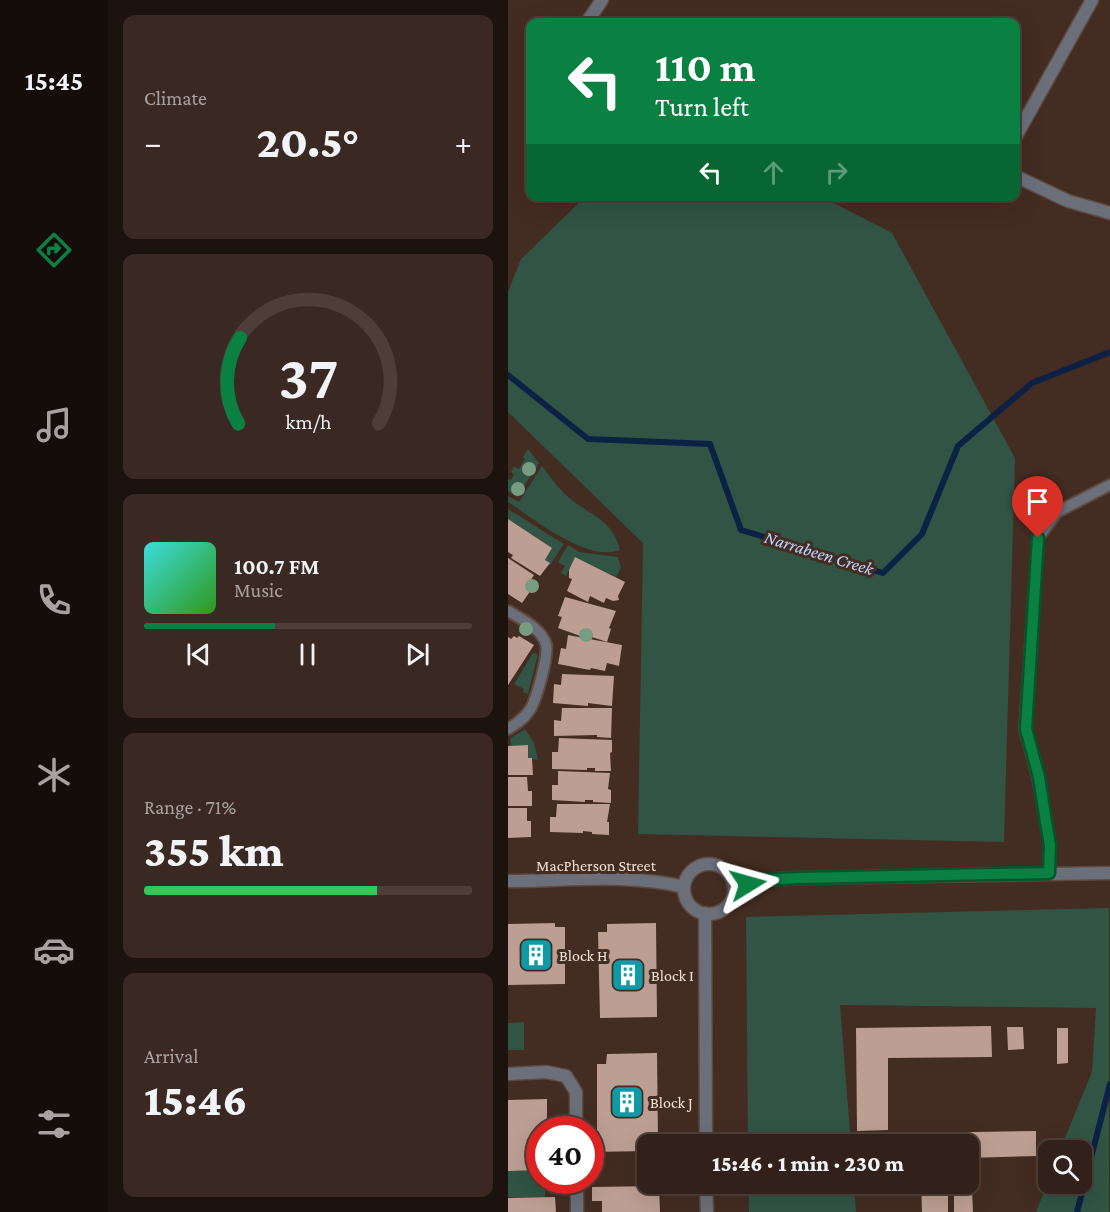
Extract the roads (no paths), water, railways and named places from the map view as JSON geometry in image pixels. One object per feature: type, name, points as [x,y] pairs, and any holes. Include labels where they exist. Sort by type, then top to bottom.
[{"type":"street","points":[[591,18],[602,0]]},
{"type":"street","points":[[1020,129],[1093,0]]},
{"type":"street","points":[[1020,178],[1068,201],[1110,213]]},
{"type":"street","points":[[713,864],[728,872],[734,887],[733,896],[722,910],[705,913],[692,907],[685,895],[684,887],[690,872],[697,867],[713,864]]},
{"type":"street","points":[[734,887],[762,880],[799,878],[1110,873]]},
{"type":"street","name":"MacPherson Street","points":[[508,881],[664,882],[684,887]]},
{"type":"street","points":[[705,913],[706,1134]]},
{"type":"street","points":[[508,1074],[546,1072],[566,1076],[576,1092],[576,1116]]},
{"type":"street","points":[[577,1194],[577,1212]]},
{"type":"street","points":[[706,1194],[707,1212]]},
{"type":"lane","points":[[1049,873],[1050,845],[1039,777],[1026,729],[1038,538],[1057,512],[1110,485]]},
{"type":"lane","points":[[508,610],[538,631],[546,645],[547,657],[530,710],[521,721],[508,729]]},
{"type":"waterway","name":"Narrabeen Creek","points":[[508,375],[588,439],[710,444],[741,530],[883,573],[922,534],[958,446],[1032,383],[1110,352]]},
{"type":"waterway","name":"Narrabeen Creek","points":[[1077,1212],[1110,1084]]},
{"type":"place","name":"Block H","points":[[536,955]]},
{"type":"place","name":"Block I","points":[[628,975]]},
{"type":"place","name":"Block J","points":[[627,1102]]}]
